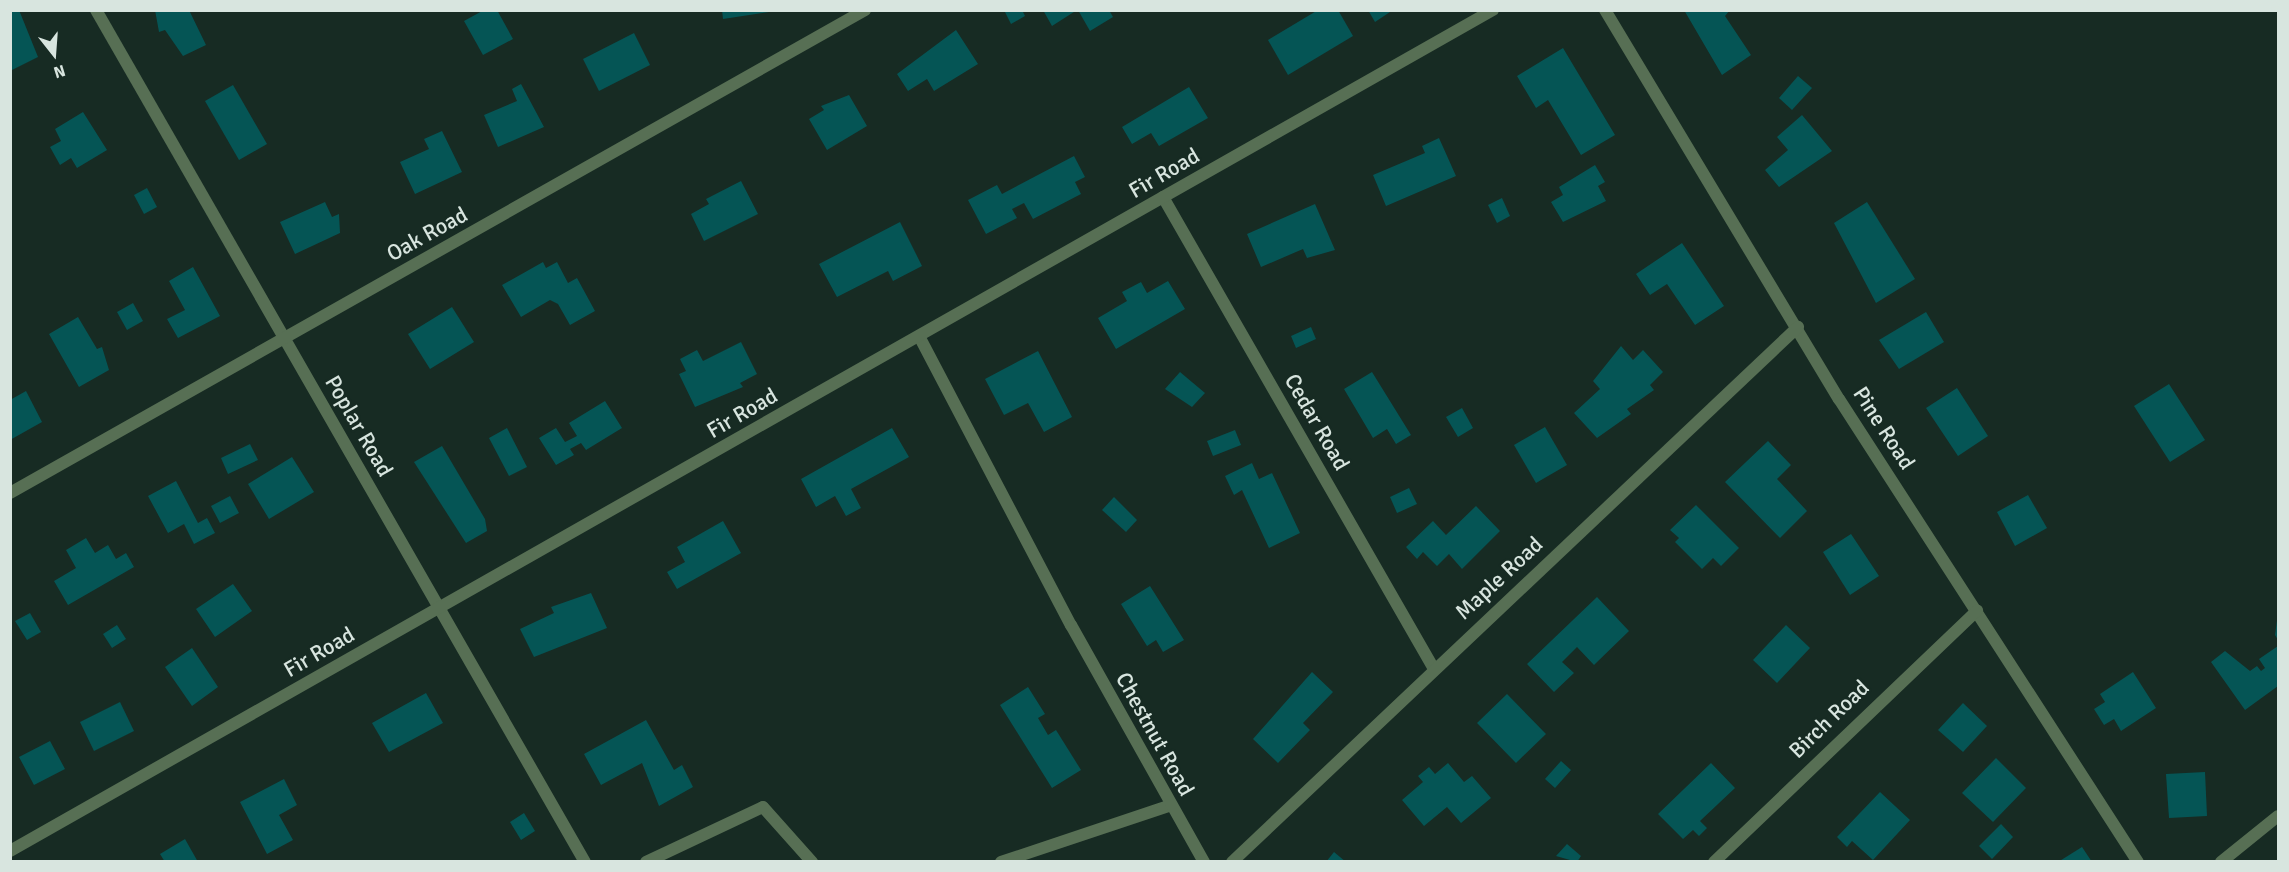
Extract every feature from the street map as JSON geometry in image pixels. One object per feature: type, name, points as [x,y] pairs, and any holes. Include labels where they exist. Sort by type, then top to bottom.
[{"type":"street","name":"Poplar Road","points":[[96,10],[585,861]]},
{"type":"street","name":"Oak Road","points":[[10,493],[865,10]]},
{"type":"street","name":"Fir Road","points":[[10,851],[1493,10]]},
{"type":"street","name":"Pine Road","points":[[1605,10],[1798,327],[2138,861]]},
{"type":"street","name":"Cedar Road","points":[[1163,197],[1434,669]]},
{"type":"street","name":"Maple Road","points":[[1232,861],[1798,327]]},
{"type":"street","name":"Chestnut Road","points":[[919,336],[1071,626],[1204,861]]},
{"type":"street","name":"Birch Road","points":[[1714,861],[1977,611]]},
{"type":"street","points":[[1001,861],[1171,805]]},
{"type":"street","points":[[646,861],[763,807],[812,861]]},
{"type":"street","points":[[2221,861],[2278,816]]},
{"type":"building","points":[[10,10],[19,10],[38,57],[10,71]]},
{"type":"building","points":[[155,10],[189,10],[206,45],[183,56],[165,30],[159,32]]},
{"type":"building","points":[[484,10],[497,10],[513,39],[483,55],[464,21]]},
{"type":"building","points":[[722,10],[769,10],[769,12],[723,19]]},
{"type":"building","points":[[1004,10],[1022,10],[1025,16],[1011,24]]},
{"type":"building","points":[[1043,10],[1077,10],[1052,26]]},
{"type":"building","points":[[1078,10],[1109,10],[1113,17],[1090,31]]},
{"type":"building","points":[[1318,10],[1338,10],[1353,36],[1288,75],[1268,40]]},
{"type":"building","points":[[1368,10],[1393,10],[1375,22]]},
{"type":"building","points":[[1684,10],[1730,10],[1725,16],[1751,55],[1722,75]]},
{"type":"building","points":[[956,30],[978,64],[934,91],[927,79],[908,91],[897,74]]},
{"type":"building","points":[[634,33],[650,65],[599,91],[583,59]]},
{"type":"building","points":[[1563,48],[1615,135],[1581,155],[1548,100],[1536,108],[1517,76]]},
{"type":"building","points":[[1798,76],[1812,88],[1792,110],[1779,98]]},
{"type":"building","points":[[521,84],[544,127],[498,147],[484,115],[517,101],[512,89]]},
{"type":"building","points":[[233,85],[267,144],[239,160],[205,101]]},
{"type":"building","points":[[1189,87],[1208,118],[1159,146],[1151,133],[1132,144],[1122,127]]},
{"type":"building","points":[[849,95],[867,126],[827,150],[809,119],[824,110],[821,106]]},
{"type":"building","points":[[83,112],[107,150],[77,168],[71,158],[60,165],[50,147],[61,141],[55,129]]},
{"type":"building","points":[[1802,115],[1832,151],[1779,187],[1765,170],[1788,150],[1777,137]]},
{"type":"building","points":[[442,131],[462,172],[415,194],[400,162],[429,149],[424,139]]},
{"type":"building","points":[[1439,138],[1456,176],[1386,206],[1373,175],[1425,153],[1422,146]]},
{"type":"building","points":[[1074,156],[1085,177],[1075,182],[1081,194],[1033,219],[1024,203],[1012,209],[1017,218],[986,234],[968,200],[997,185],[1002,194]]},
{"type":"building","points":[[1595,165],[1605,182],[1598,186],[1606,201],[1563,222],[1551,202],[1563,195],[1559,187]]},
{"type":"building","points":[[741,181],[758,214],[704,241],[691,214],[709,204],[706,199]]},
{"type":"building","points":[[147,188],[157,207],[144,214],[134,195]]},
{"type":"building","points":[[1502,198],[1510,216],[1497,223],[1488,205]]},
{"type":"building","points":[[325,202],[332,217],[339,214],[340,233],[295,254],[280,222]]},
{"type":"building","points":[[1867,202],[1915,279],[1876,303],[1834,223]]},
{"type":"building","points":[[1315,204],[1335,250],[1307,258],[1303,249],[1261,267],[1247,234]]},
{"type":"building","points":[[900,222],[922,266],[893,281],[888,271],[837,297],[819,264]]},
{"type":"building","points":[[1682,243],[1724,306],[1695,325],[1667,284],[1650,295],[1636,274]]},
{"type":"building","points":[[543,262],[546,268],[557,262],[568,283],[577,278],[595,311],[570,325],[558,304],[550,300],[521,317],[502,285]]},
{"type":"building","points":[[193,267],[220,316],[178,338],[167,319],[185,310],[169,281]]},
{"type":"building","points":[[1168,281],[1185,309],[1116,349],[1098,318],[1127,301],[1122,292],[1141,282],[1147,293]]},
{"type":"building","points":[[133,303],[143,321],[127,330],[117,312]]},
{"type":"building","points":[[452,307],[474,342],[430,369],[408,334]]},
{"type":"building","points":[[1926,312],[1944,342],[1899,369],[1879,340]]},
{"type":"building","points":[[78,317],[97,349],[102,347],[109,370],[79,387],[49,334]]},
{"type":"building","points":[[1311,327],[1316,339],[1296,348],[1291,336]]},
{"type":"building","points":[[741,342],[757,374],[740,383],[743,387],[695,407],[679,374],[686,371],[680,359],[697,350],[703,361]]},
{"type":"building","points":[[1621,346],[1633,360],[1643,350],[1663,372],[1650,385],[1654,390],[1627,409],[1631,414],[1597,438],[1574,413],[1600,389],[1593,381]]},
{"type":"building","points":[[1038,351],[1072,417],[1044,432],[1028,403],[1004,415],[985,379]]},
{"type":"building","points":[[1180,372],[1205,393],[1192,407],[1165,389]]},
{"type":"building","points":[[1372,372],[1411,435],[1396,444],[1387,429],[1373,438],[1344,389]]},
{"type":"building","points":[[2169,384],[2205,440],[2170,462],[2134,406]]},
{"type":"building","points":[[1957,388],[1988,436],[1958,456],[1926,408]]},
{"type":"building","points":[[26,391],[42,422],[10,440],[10,400]]},
{"type":"building","points":[[605,401],[622,428],[586,450],[581,443],[570,449],[574,455],[556,465],[539,438],[556,428],[565,442],[577,436],[569,423]]},
{"type":"building","points":[[1462,408],[1473,428],[1458,437],[1446,417]]},
{"type":"building","points":[[1545,427],[1567,465],[1536,483],[1514,445]]},
{"type":"building","points":[[507,428],[527,467],[509,476],[489,438]]},
{"type":"building","points":[[892,428],[909,457],[851,489],[861,508],[846,516],[835,496],[816,507],[801,479]]},
{"type":"building","points":[[1235,430],[1241,445],[1213,456],[1207,441]]},
{"type":"building","points":[[1768,441],[1791,465],[1777,479],[1807,511],[1780,538],[1725,482]]},
{"type":"building","points":[[250,444],[258,460],[228,474],[221,458]]},
{"type":"building","points":[[442,446],[485,519],[487,531],[466,543],[414,462]]},
{"type":"building","points":[[292,457],[314,492],[269,519],[248,484]]},
{"type":"building","points":[[1252,463],[1259,479],[1272,473],[1300,533],[1269,548],[1242,490],[1234,495],[1225,476]]},
{"type":"building","points":[[176,481],[198,523],[207,518],[215,533],[194,544],[184,524],[168,533],[148,496]]},
{"type":"building","points":[[1409,488],[1417,504],[1397,513],[1390,497]]},
{"type":"building","points":[[2028,495],[2047,528],[2015,546],[1997,512]]},
{"type":"building","points":[[230,496],[239,513],[220,523],[211,506]]},
{"type":"building","points":[[1114,497],[1137,520],[1126,532],[1102,510]]},
{"type":"building","points":[[1696,505],[1739,548],[1721,566],[1713,558],[1702,569],[1675,542],[1679,538],[1670,530]]},
{"type":"building","points":[[1476,506],[1500,531],[1462,569],[1449,554],[1437,566],[1423,552],[1417,559],[1406,547],[1433,521],[1446,535]]},
{"type":"building","points":[[723,521],[741,553],[677,589],[667,572],[685,562],[677,547]]},
{"type":"building","points":[[1851,534],[1879,576],[1850,595],[1823,552]]},
{"type":"building","points":[[86,538],[95,553],[108,545],[116,559],[126,553],[134,567],[68,605],[54,581],[76,568],[66,550]]},
{"type":"building","points":[[233,584],[252,611],[215,637],[196,609]]},
{"type":"building","points":[[1150,586],[1184,640],[1163,652],[1156,640],[1147,646],[1121,604]]},
{"type":"building","points":[[591,593],[607,628],[534,657],[520,629],[554,613],[551,607]]},
{"type":"building","points":[[1597,597],[1629,631],[1594,665],[1577,647],[1562,662],[1574,673],[1554,692],[1527,664]]},
{"type":"building","points":[[30,613],[41,632],[27,640],[15,621]]},
{"type":"building","points":[[2278,613],[2278,640],[2275,635]]},
{"type":"building","points":[[117,625],[126,639],[112,648],[103,634]]},
{"type":"building","points":[[1786,625],[1810,648],[1777,683],[1753,660]]},
{"type":"building","points":[[2278,646],[2278,686],[2245,710],[2211,662],[2225,651],[2250,671],[2257,666],[2261,671],[2265,668],[2259,659]]},
{"type":"building","points":[[192,648],[218,687],[192,706],[165,667]]},
{"type":"building","points":[[1312,672],[1333,692],[1303,723],[1310,730],[1278,763],[1253,739]]},
{"type":"building","points":[[2133,672],[2156,708],[2121,731],[2114,719],[2104,725],[2094,709],[2105,702],[2100,694]]},
{"type":"building","points":[[1028,687],[1045,714],[1038,718],[1048,735],[1056,730],[1081,770],[1052,788],[1000,705]]},
{"type":"building","points":[[426,693],[443,723],[389,752],[372,723]]},
{"type":"building","points":[[1507,694],[1546,734],[1516,763],[1477,723]]},
{"type":"building","points":[[120,702],[134,731],[94,751],[80,722]]},
{"type":"building","points":[[1963,703],[1987,726],[1963,752],[1938,730]]},
{"type":"building","points":[[646,720],[674,770],[682,765],[693,787],[659,806],[642,763],[601,785],[584,754]]},
{"type":"building","points":[[50,741],[65,769],[34,785],[19,757]]},
{"type":"building","points":[[1996,758],[2026,788],[1993,822],[1962,793]]},
{"type":"building","points":[[1561,761],[1571,770],[1555,788],[1545,779]]},
{"type":"building","points":[[1448,763],[1464,782],[1472,776],[1491,798],[1461,823],[1447,807],[1424,826],[1402,800],[1423,782],[1418,776],[1429,767],[1435,774]]},
{"type":"building","points":[[1711,763],[1735,788],[1700,821],[1707,828],[1699,836],[1693,830],[1683,839],[1658,814]]},
{"type":"building","points":[[2205,772],[2207,816],[2169,818],[2166,774]]},
{"type":"building","points":[[284,779],[297,805],[279,815],[293,840],[267,854],[240,802]]},
{"type":"building","points":[[1880,792],[1910,820],[1873,860],[1852,841],[1847,847],[1837,837]]},
{"type":"building","points":[[524,813],[535,831],[521,840],[510,822]]},
{"type":"building","points":[[2001,824],[2013,837],[1992,859],[1979,846]]},
{"type":"building","points":[[185,839],[198,862],[165,862],[160,854]]},
{"type":"building","points":[[1567,844],[1581,856],[1577,862],[1556,856]]},
{"type":"building","points":[[2082,847],[2092,862],[2058,862]]},
{"type":"building","points":[[1334,852],[1346,862],[1326,862]]}]
